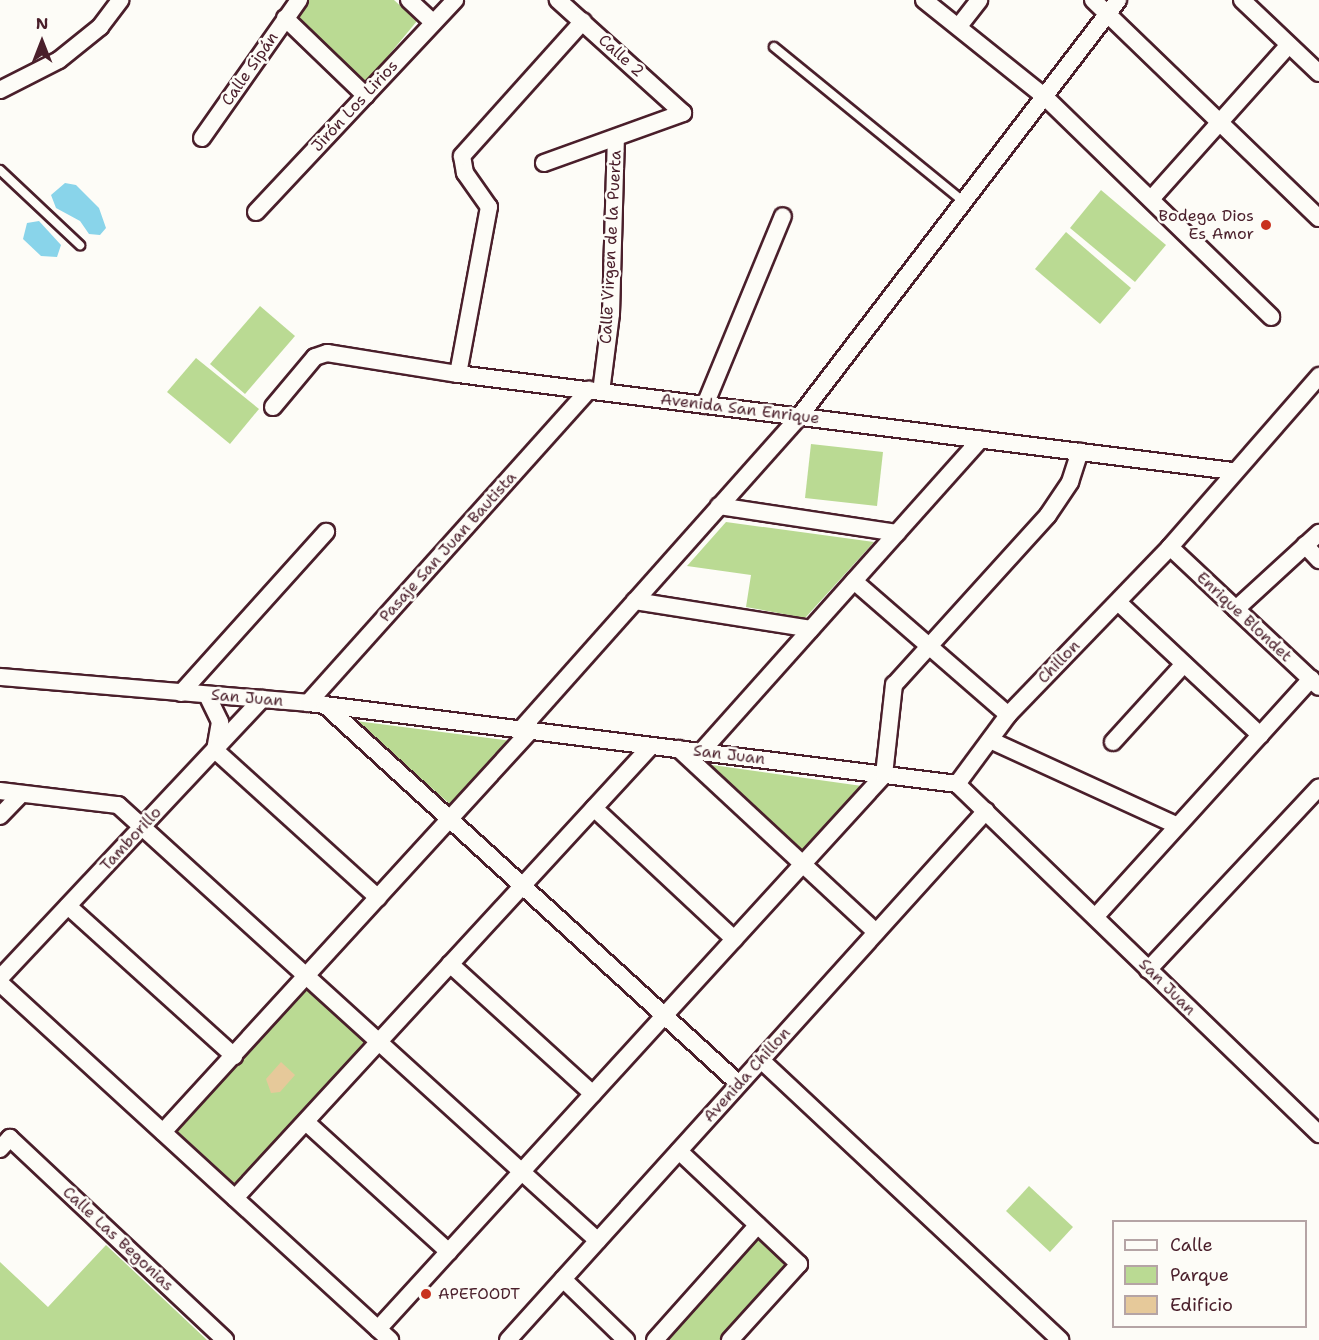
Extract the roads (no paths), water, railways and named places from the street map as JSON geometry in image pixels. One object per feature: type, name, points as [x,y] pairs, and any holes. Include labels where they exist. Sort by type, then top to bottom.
[{"type":"street","points":[[0,90],[59,60],[100,27],[120,0]]},
{"type":"street","name":"Calle Sipán","points":[[202,138],[299,0]]},
{"type":"street","points":[[408,0],[433,22]]},
{"type":"street","name":"Jirón Los Lirios","points":[[256,212],[455,0]]},
{"type":"street","name":"Calle 2","points":[[558,0],[683,112],[616,138]]},
{"type":"street","points":[[924,0],[1044,96],[1152,198],[1271,317]]},
{"type":"street","points":[[959,26],[979,0]]},
{"type":"street","points":[[1093,0],[1112,6],[1220,122],[1319,218]]},
{"type":"street","points":[[1242,0],[1319,73]]},
{"type":"street","points":[[164,1132],[450,819],[635,601],[798,417],[1112,6]]},
{"type":"street","points":[[285,18],[366,96]]},
{"type":"street","points":[[458,374],[489,207],[465,173],[462,156],[583,21]]},
{"type":"street","points":[[1152,198],[1289,45]]},
{"type":"street","points":[[544,163],[616,138]]},
{"type":"street","name":"Calle Virgen de la Puerta","points":[[595,391],[611,314],[616,138]]},
{"type":"street","points":[[705,405],[783,216]]},
{"type":"street","name":"Avenida San Enrique","points":[[273,407],[315,357],[327,353],[458,374],[1232,471]]},
{"type":"street","name":"Chillon","points":[[957,784],[1008,715],[1170,547],[1232,471],[1319,376]]},
{"type":"street","name":"Pasaje San Juan Bautista","points":[[308,703],[595,391]]},
{"type":"street","points":[[701,752],[980,440]]},
{"type":"street","points":[[0,983],[384,1334],[449,1252],[884,775],[892,691],[930,644],[1048,515],[1070,482],[1080,452]]},
{"type":"street","points":[[719,506],[897,533]]},
{"type":"street","points":[[181,693],[326,532]]},
{"type":"street","points":[[1236,609],[1319,533]]},
{"type":"street","points":[[1305,545],[1319,560]]},
{"type":"street","name":"Enrique Blondet","points":[[1170,547],[1315,683]]},
{"type":"street","points":[[854,581],[930,644],[1008,715]]},
{"type":"street","points":[[635,601],[811,629]]},
{"type":"street","points":[[1118,602],[1260,735]]},
{"type":"street","points":[[1113,742],[1184,664]]},
{"type":"street","name":"San Juan","points":[[0,677],[308,703],[957,784],[1097,915],[1148,970],[1319,1134]]},
{"type":"street","points":[[1097,915],[1176,825],[1260,735],[1315,683]]},
{"type":"street","points":[[207,695],[220,722],[215,750],[378,898]]},
{"type":"street","name":"Tamborillo","points":[[0,978],[262,699]]},
{"type":"street","points":[[325,705],[739,1084]]},
{"type":"street","points":[[990,740],[1176,825]]},
{"type":"street","points":[[235,1198],[651,746]]},
{"type":"street","points":[[679,749],[876,932]]},
{"type":"street","points":[[1148,970],[1319,787]]},
{"type":"street","points":[[0,791],[108,801],[143,826],[598,1241]]},
{"type":"street","points":[[0,816],[21,794]]},
{"type":"street","points":[[594,808],[734,939]]},
{"type":"street","name":"Avenida Chillon","points":[[508,1340],[986,811]]},
{"type":"street","points":[[68,906],[234,1056]]},
{"type":"street","points":[[450,964],[593,1094]]},
{"type":"street","points":[[761,1060],[1060,1340]]},
{"type":"street","points":[[306,1122],[449,1252]]},
{"type":"street","name":"Calle Las Begonias","points":[[5,1144],[225,1340]]},
{"type":"street","points":[[679,1151],[799,1263],[730,1340]]},
{"type":"street","points":[[655,1340],[758,1225]]},
{"type":"street","points":[[563,1279],[626,1340]]},
{"type":"lane","points":[[774,47],[964,202]]},
{"type":"lane","points":[[0,170],[80,245]]},
{"type":"water","points":[[65,183],[76,185],[99,208],[106,228],[100,235],[89,234],[80,221],[56,208],[51,195]]},
{"type":"water","points":[[39,221],[61,245],[57,257],[41,256],[23,239],[27,223]]},
{"type":"place","name":"Bodega Dios Es Amor","points":[[1266,225]]},
{"type":"place","name":"APEFOODT","points":[[426,1294]]}]
